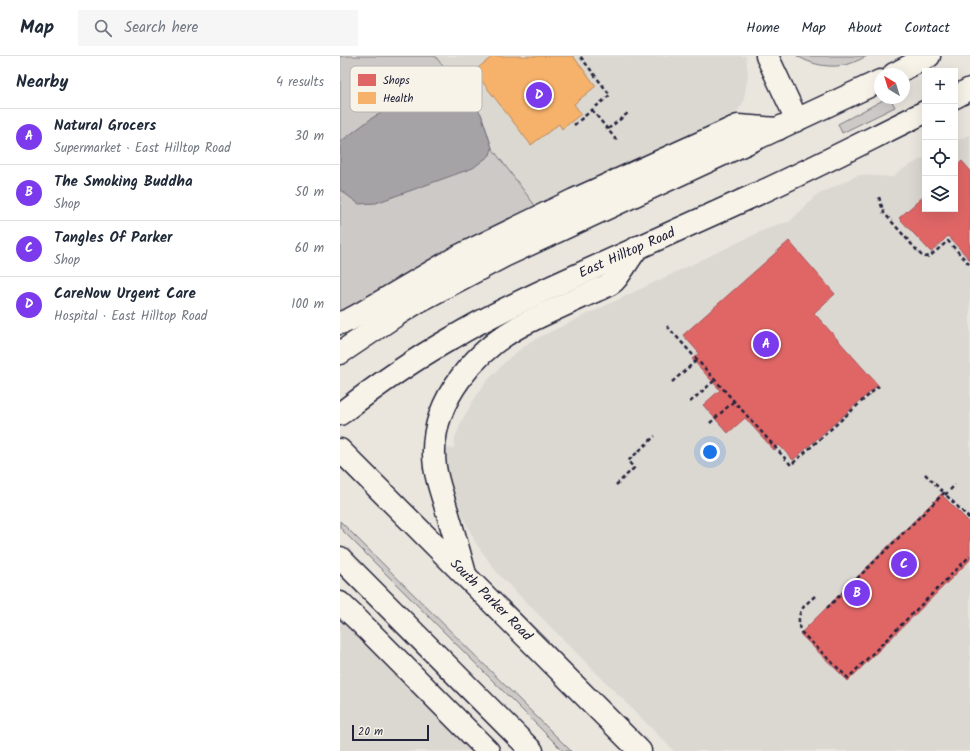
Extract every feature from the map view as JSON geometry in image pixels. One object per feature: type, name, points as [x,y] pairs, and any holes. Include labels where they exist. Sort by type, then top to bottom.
[{"type":"main road","points":[[767,56],[787,125]]},
{"type":"main road","points":[[906,68],[930,56]]},
{"type":"main road","points":[[340,353],[419,301],[504,256],[874,84]]},
{"type":"main road","points":[[958,95],[970,89]]},
{"type":"main road","name":"East Hilltop Road","points":[[340,414],[398,372],[453,337],[526,299],[638,247],[756,195],[922,113]]},
{"type":"main road","points":[[340,323],[360,314],[457,257],[574,200],[738,126],[787,125]]},
{"type":"main road","points":[[465,574],[456,539],[438,484],[433,450],[440,418],[447,401],[455,386],[469,368],[488,348],[529,321],[613,282],[638,247]]},
{"type":"main road","name":"South Parker Road","points":[[340,450],[640,751]]},
{"type":"main road","points":[[340,558],[532,751]]},
{"type":"main road","points":[[340,603],[488,751]]},
{"type":"path","points":[[574,125],[610,96],[580,56]]},
{"type":"path","points":[[592,110],[618,142]]},
{"type":"path","points":[[608,129],[628,113]]},
{"type":"path","points":[[879,197],[884,213],[921,255],[925,257],[930,256],[948,241],[970,265]]},
{"type":"path","points":[[667,326],[792,465],[879,386]]},
{"type":"path","points":[[672,382],[698,360]]},
{"type":"path","points":[[690,402],[716,380]]},
{"type":"path","points":[[710,423],[734,401]]},
{"type":"path","points":[[616,485],[634,468],[628,461],[655,436]]},
{"type":"path","points":[[925,474],[970,519]]},
{"type":"path","points":[[827,608],[955,485]]},
{"type":"path","points":[[815,596],[801,609],[799,616],[800,629],[848,678],[970,556]]},
{"type":"shaded area","points":[[340,56],[435,56],[443,66],[350,66],[350,112],[479,112],[492,148],[539,211],[359,304],[340,312]]},
{"type":"shaded area","points":[[435,56],[746,56],[748,76],[743,103],[736,113],[727,121],[539,211],[492,148],[479,112],[482,112],[482,66],[443,66]]},
{"type":"shaded area","points":[[797,56],[867,56],[849,64],[829,66],[815,64]]},
{"type":"shaded area","points":[[876,104],[893,104],[895,107],[842,133],[838,124]]},
{"type":"shaded area","points":[[383,112],[479,112],[492,148],[490,155],[473,168],[376,203],[359,204],[340,190],[340,142],[372,118]]},
{"type":"shaded area","points":[[970,134],[970,751],[674,751],[498,574],[475,542],[454,497],[445,459],[445,449],[454,448],[455,438],[462,420],[486,382],[509,358],[531,341],[762,231],[779,224],[789,222],[813,199],[813,197],[858,175],[893,177],[898,172],[922,159],[922,212],[958,212],[958,140]]},
{"type":"shaded area","points":[[340,521],[571,751],[563,751],[340,528]]},
{"type":"shaded area","points":[[340,617],[475,751],[340,751]]},
{"type":"building: Shops","points":[[962,161],[970,170],[970,260],[948,236],[931,252],[899,218],[922,198],[922,212],[958,212],[958,164]]},
{"type":"building: Shops","points":[[789,241],[835,294],[814,313],[878,385],[793,460],[779,445],[774,450],[745,418],[728,433],[703,405],[720,390],[692,359],[699,353],[683,335]]},
{"type":"building: Shops","points":[[941,494],[970,523],[970,560],[848,681],[800,634]]},
{"type":"building: Health","points":[[493,56],[573,56],[596,86],[574,104],[581,114],[562,129],[559,124],[531,145],[482,81],[482,66],[480,66]]},
{"type":"place","name":"CareNow Urgent Care","points":[[539,95]]},
{"type":"place","name":"Natural Grocers","points":[[766,344]]},
{"type":"place","name":"Tangles Of Parker","points":[[904,564]]},
{"type":"place","name":"The Smoking Buddha","points":[[857,593]]}]
